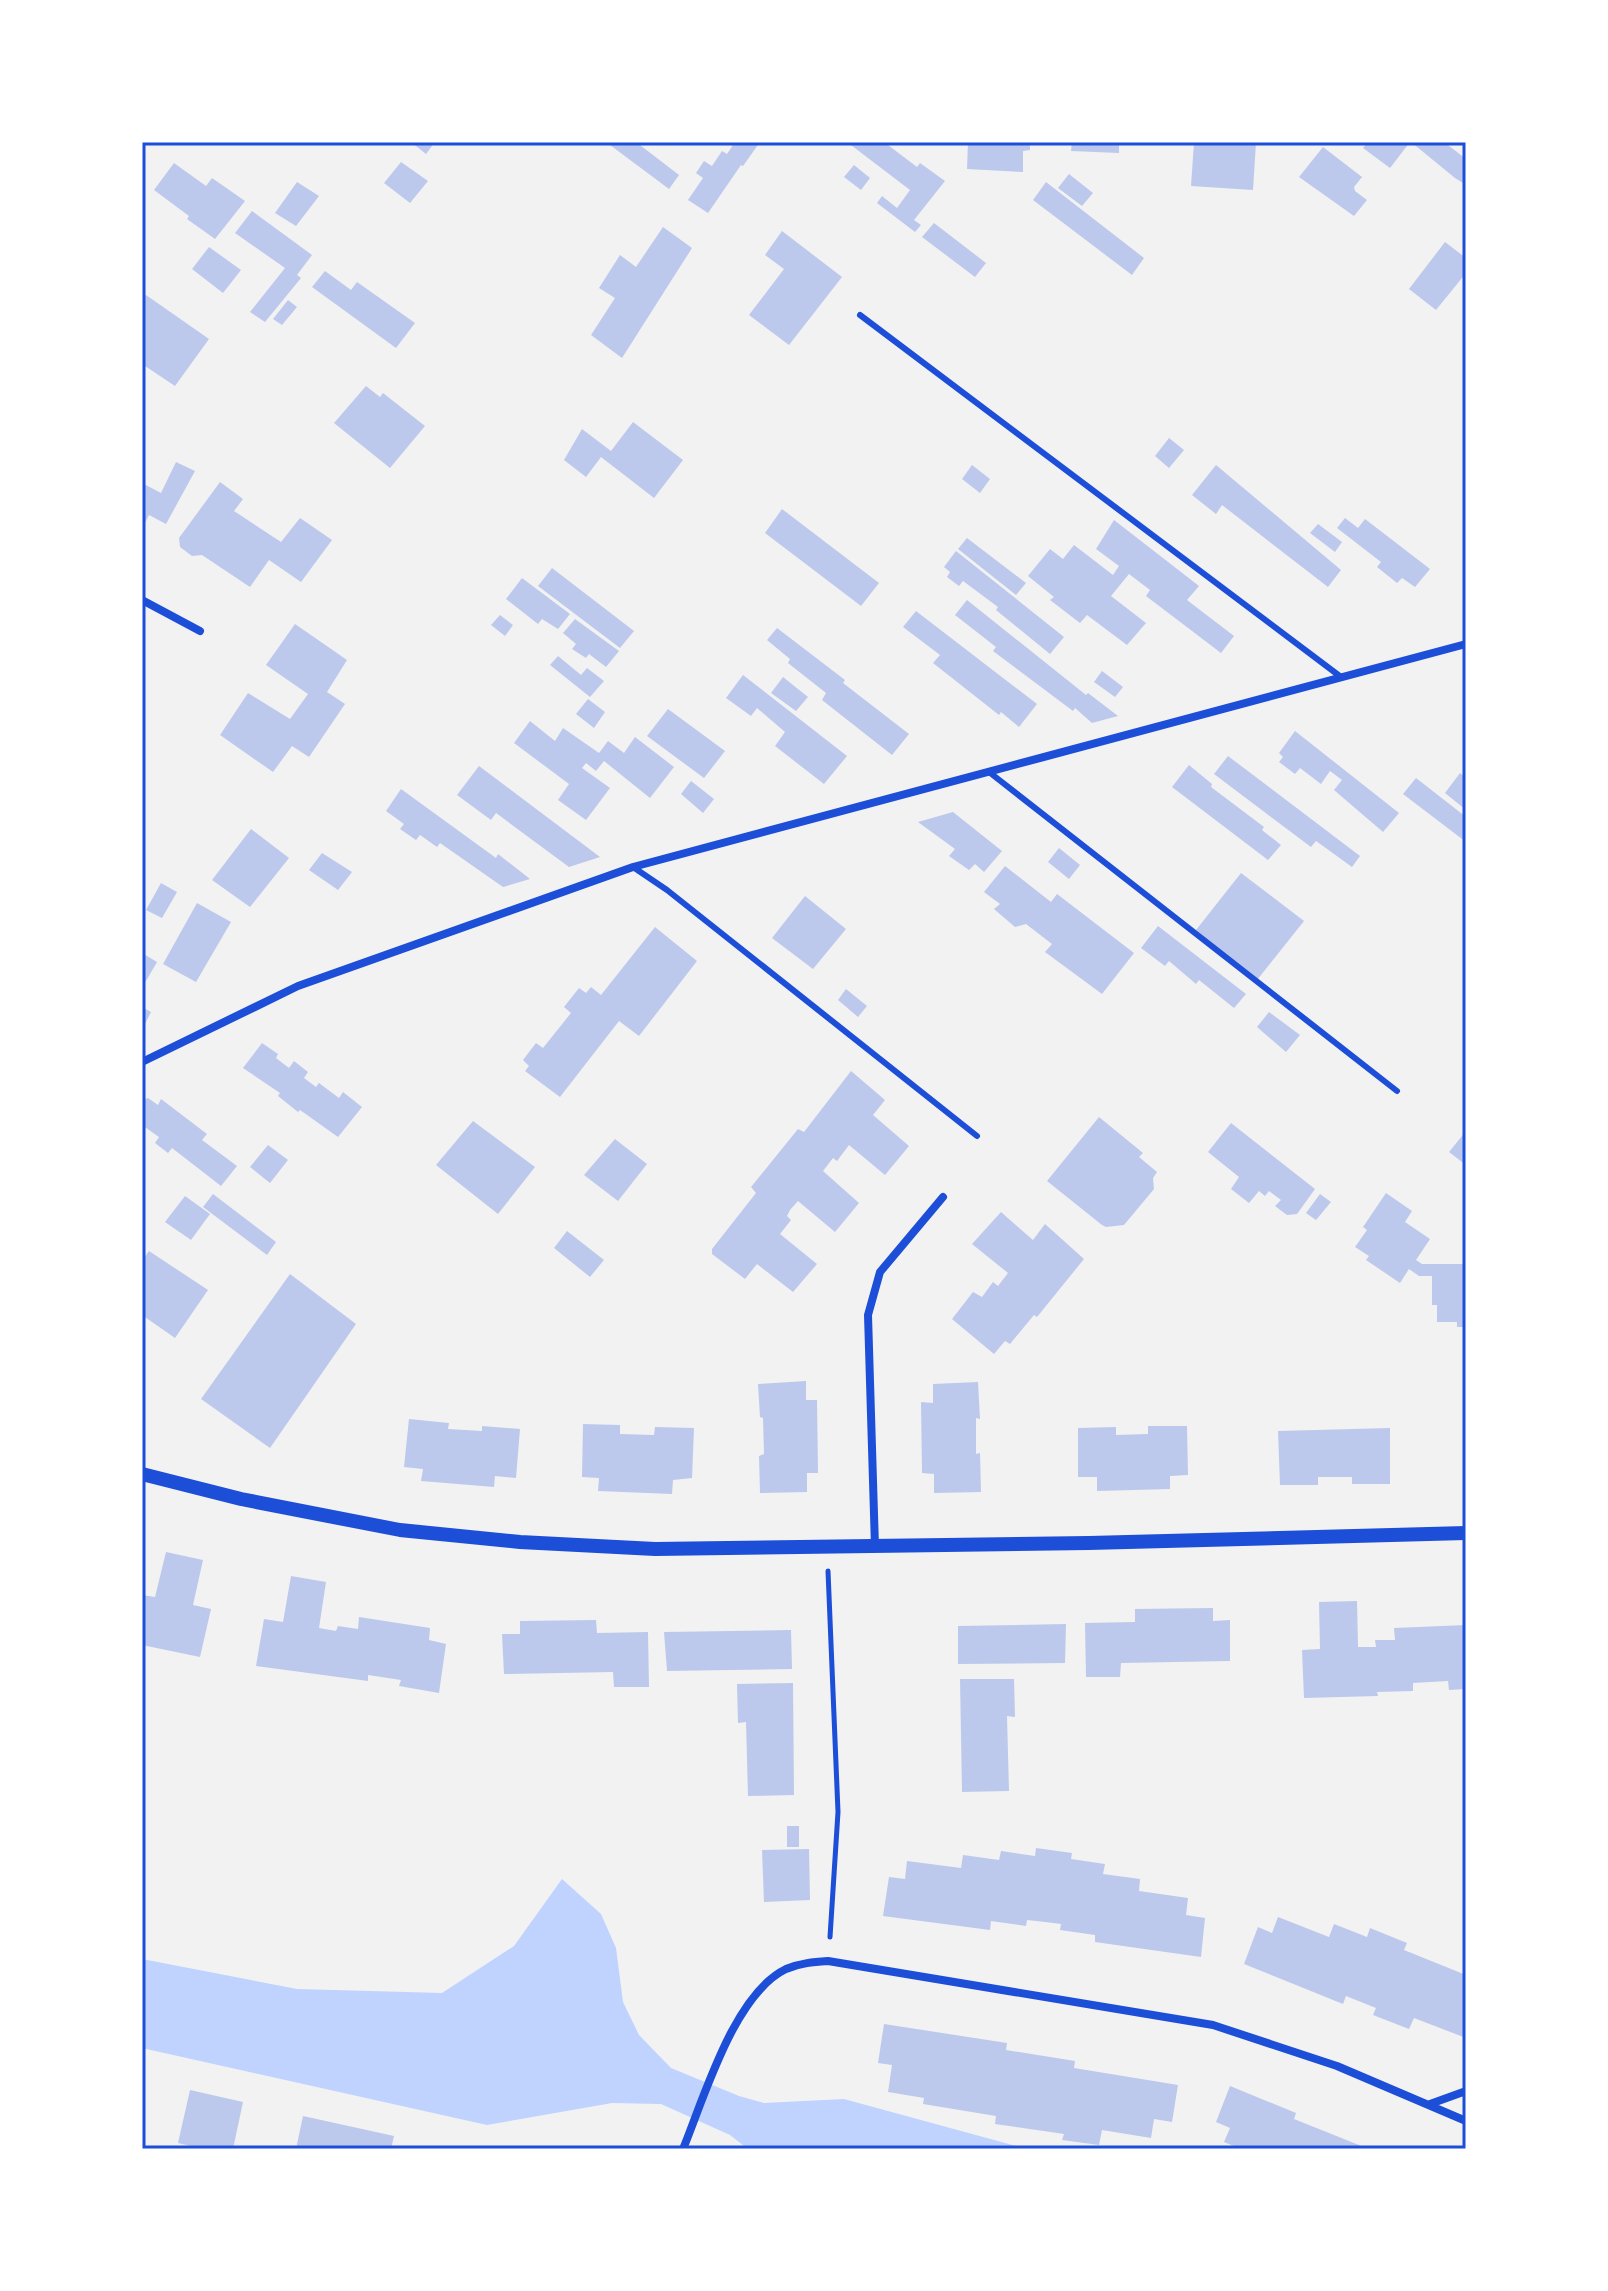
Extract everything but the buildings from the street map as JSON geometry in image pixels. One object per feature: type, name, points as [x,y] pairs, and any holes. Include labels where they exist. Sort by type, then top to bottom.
[{"type":"street","points":[[142,600],[200,631]]},
{"type":"street","points":[[142,1062],[298,986],[633,867],[1466,644]]},
{"type":"street","points":[[875,1547],[868,1315],[880,1272],[943,1197]]},
{"type":"street","points":[[142,1474],[241,1499],[400,1530],[520,1542],[655,1549],[1466,1533]]},
{"type":"street","points":[[683,2149],[713,2075],[744,2011],[784,1970],[803,1963],[828,1961],[879,1967],[1213,2025],[1337,2066],[1466,2121]]},
{"type":"street","points":[[1429,2104],[1466,2091]]},
{"type":"lane","points":[[860,315],[1341,677]]},
{"type":"lane","points":[[989,772],[1397,1091]]},
{"type":"lane","points":[[633,867],[667,890],[977,1136]]},
{"type":"path","points":[[828,1546],[838,1812],[828,1961]]},
{"type":"water","points":[[562,1879],[601,1914],[616,1948],[623,2002],[639,2035],[671,2068],[764,2103],[844,2099],[1027,2149],[748,2149],[730,2135],[661,2104],[612,2103],[487,2125],[142,2048],[142,1959],[297,1989],[442,1993],[514,1946]]}]
